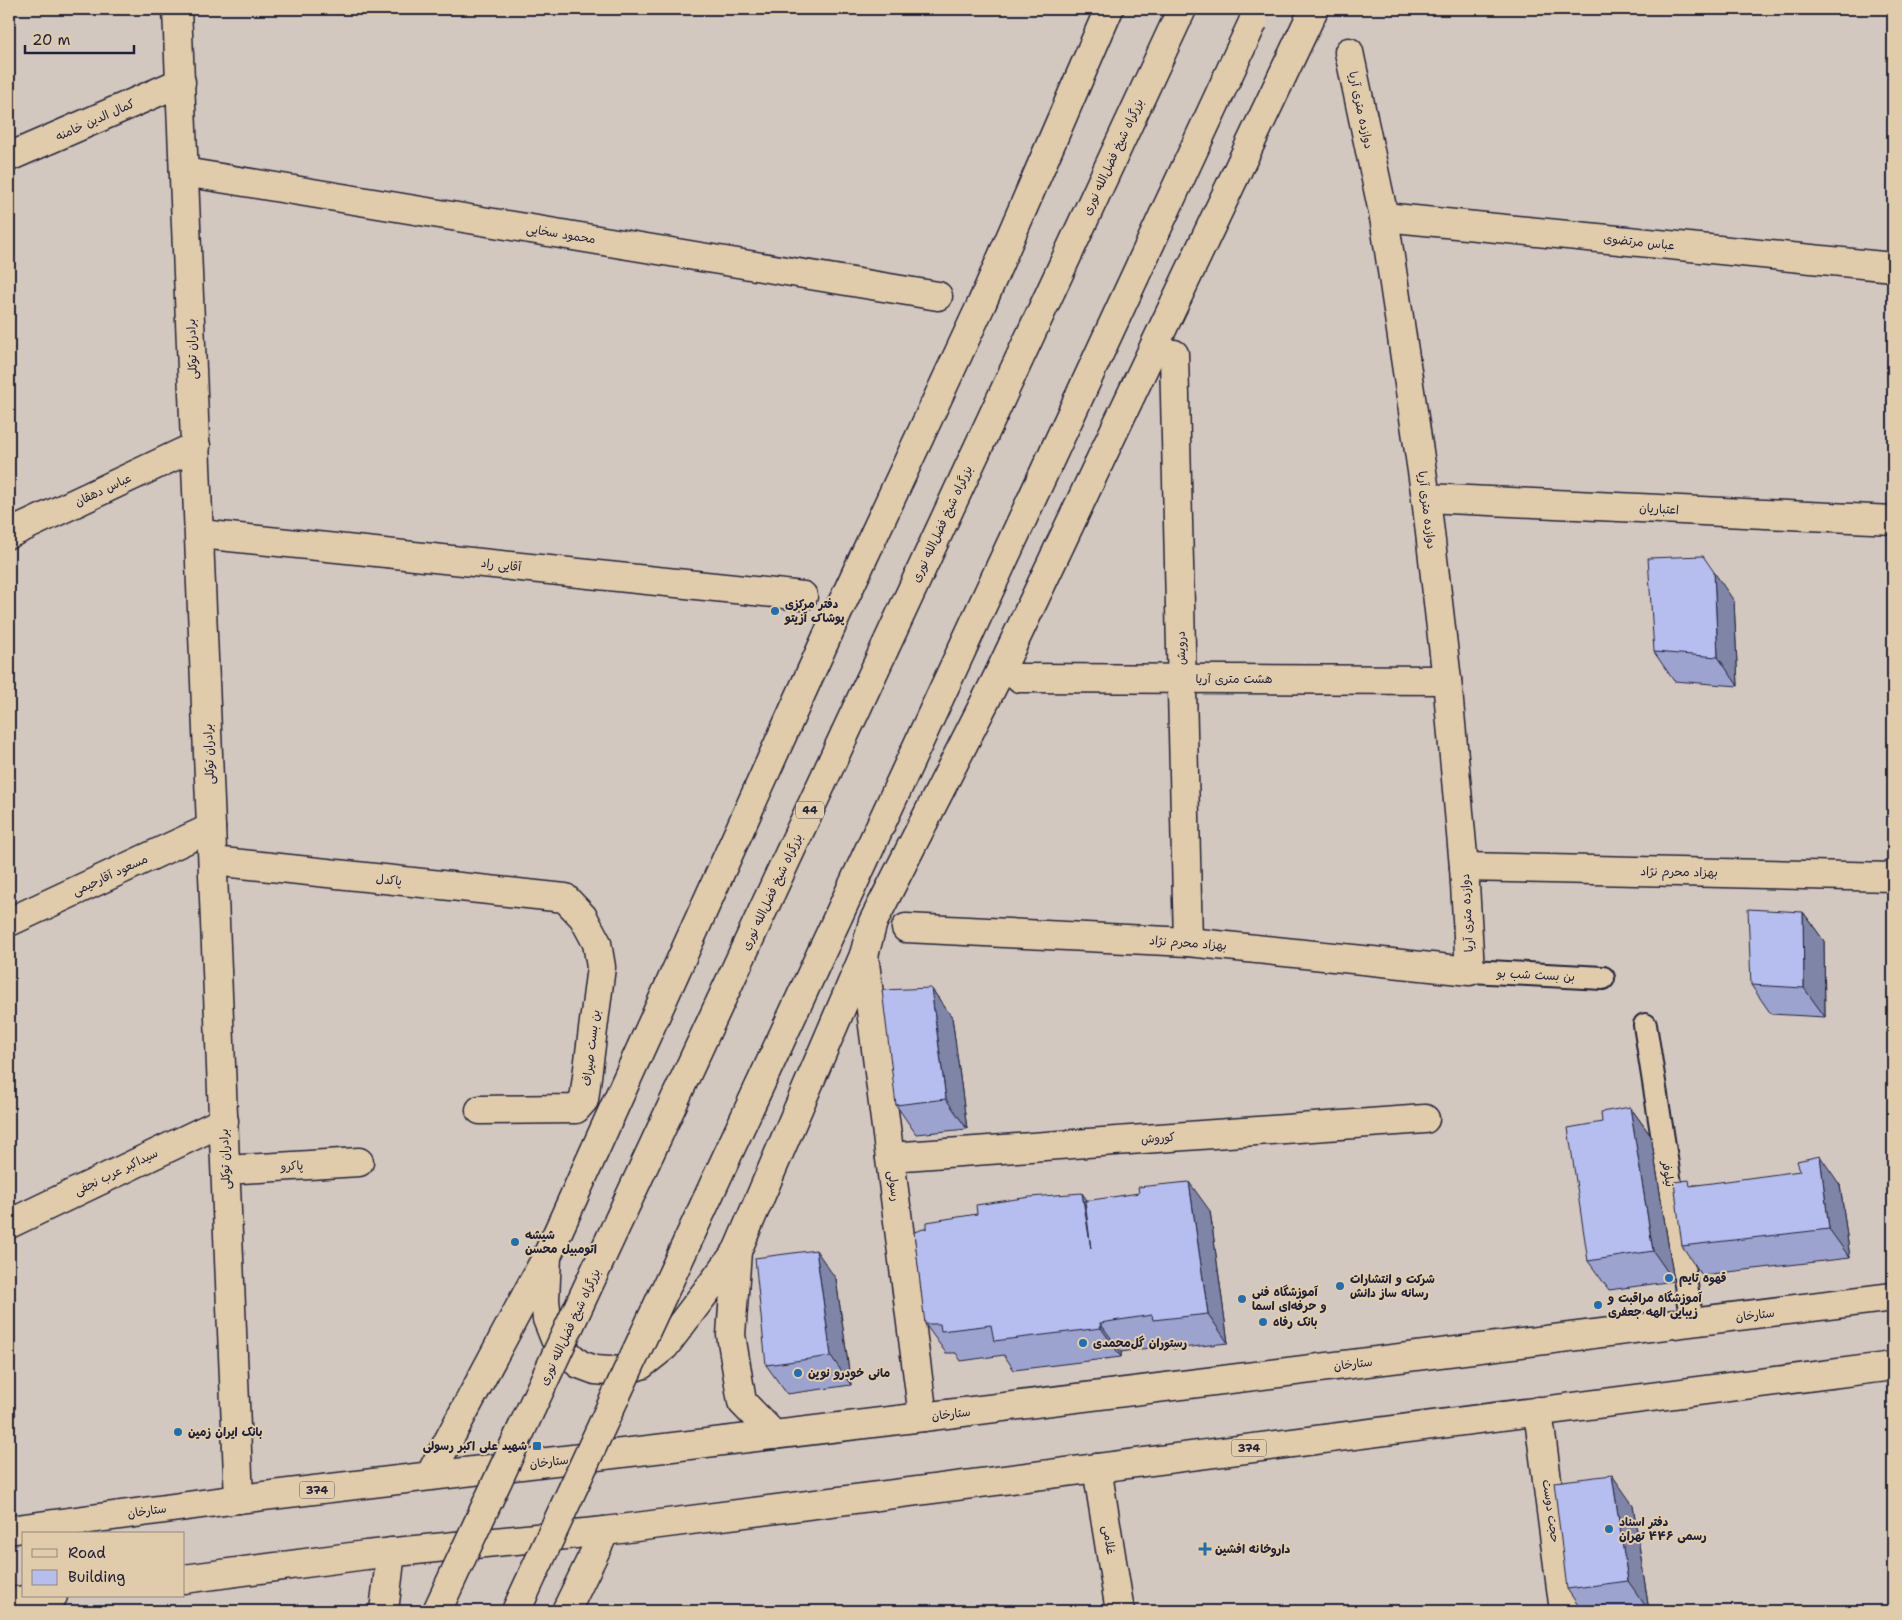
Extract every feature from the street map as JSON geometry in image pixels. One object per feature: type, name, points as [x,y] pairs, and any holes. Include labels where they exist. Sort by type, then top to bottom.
[{"type":"main road","name":"برادران توکلی","points":[[178,9],[240,1499]]},
{"type":"main road","points":[[430,1476],[547,1256],[838,612],[982,302],[1109,9]]},
{"type":"main road","name":"بزرگراه شیخ فضل‌الله نوری","points":[[438,1611],[1182,9]]},
{"type":"main road","points":[[547,1256],[545,1300],[547,1319],[555,1338],[579,1364],[595,1370],[609,1371],[625,1370],[641,1365],[665,1346],[737,1251],[864,955],[873,922],[997,678],[1314,9]]},
{"type":"main road","points":[[516,1611],[1256,15]]},
{"type":"main road","name":"دوازده متری آریا","points":[[1349,52],[1384,217],[1426,498],[1448,680],[1464,867],[1470,971]]},
{"type":"main road","name":"کمال الدین خامنه","points":[[9,157],[180,82]]},
{"type":"main road","name":"محمود سخایی","points":[[184,172],[938,296]]},
{"type":"main road","name":"عباس مرتضوی","points":[[1384,217],[1893,267]]},
{"type":"main road","name":"درویش","points":[[1174,354],[1188,942]]},
{"type":"main road","name":"عباس دهقان","points":[[9,534],[196,446]]},
{"type":"main road","name":"اعتباریان","points":[[1426,498],[1893,520]]},
{"type":"main road","name":"آقایی راد","points":[[200,534],[803,596]]},
{"type":"main road","name":"هشت متری آریا","points":[[1020,678],[1448,680]]},
{"type":"main road","name":"مسعود آقارحیمی","points":[[9,922],[212,828]]},
{"type":"main road","name":"پاکدل","points":[[213,861],[565,898]]},
{"type":"main road","name":"بهزاد محرم نژاد","points":[[1464,867],[1893,877]]},
{"type":"main road","name":"بن بست صیراف","points":[[480,1110],[576,1109],[584,1100],[601,967],[596,943],[588,926],[583,917],[565,898]]},
{"type":"main road","name":"بهزاد محرم نژاد","points":[[906,928],[1188,942],[1470,971]]},
{"type":"main road","name":"رسولی","points":[[864,955],[923,1417]]},
{"type":"main road","name":"کوروش","points":[[890,1157],[1424,1119]]},
{"type":"main road","name":"سیداکبر عرب نجفی","points":[[9,1224],[224,1121]]},
{"type":"main road","name":"پاکرو","points":[[226,1170],[359,1162]]},
{"type":"main road","points":[[737,1251],[731,1335],[742,1402],[774,1435]]},
{"type":"main road","name":"ستارخان","points":[[9,1530],[240,1499],[1893,1297]]},
{"type":"main road","name":"374","points":[[185,1579],[391,1552],[605,1532],[1893,1366]]},
{"type":"main road","name":"حجت دوست","points":[[1538,1411],[1564,1611]]},
{"type":"main road","name":"غلامی","points":[[1097,1468],[1120,1611]]},
{"type":"main road","points":[[566,1611],[605,1532]]},
{"type":"main road","points":[[384,1611],[391,1552]]},
{"type":"main road","points":[[9,1602],[38,1598]]},
{"type":"lane","name":"بن بست شب بو","points":[[1470,971],[1603,978]]},
{"type":"lane","name":"نیلوفر","points":[[1644,1025],[1692,1323]]},
{"type":"building","points":[[1703,556],[1714,572],[1718,657],[1654,652],[1648,558]]},
{"type":"building","points":[[1748,909],[1803,912],[1804,988],[1751,985]]},
{"type":"building","points":[[931,988],[946,1099],[896,1105],[882,990]]},
{"type":"building","points":[[1630,1107],[1653,1251],[1588,1261],[1568,1128],[1602,1122],[1601,1112]]},
{"type":"building","points":[[1820,1156],[1829,1229],[1682,1246],[1674,1182],[1689,1180],[1690,1186],[1800,1171],[1797,1161]]},
{"type":"building","points":[[1189,1182],[1208,1314],[1153,1320],[1152,1315],[1100,1323],[1101,1328],[994,1341],[991,1325],[941,1331],[940,1324],[925,1324],[914,1232],[927,1228],[927,1222],[977,1214],[976,1205],[1030,1197],[1082,1193],[1091,1249],[1085,1201],[1139,1193],[1138,1187]]},
{"type":"building","points":[[816,1250],[831,1356],[766,1365],[755,1258]]},
{"type":"building","points":[[1612,1475],[1628,1581],[1567,1589],[1554,1482]]},
{"type":"place","name":"دفتر مرکزی پوشاک آزیتو","points":[[775,611]]},
{"type":"place","name":"شیشه اتومبیل محسن","points":[[515,1242]]},
{"type":"place","name":"قهوه تایم","points":[[1669,1278]]},
{"type":"place","name":"شرکت و انتشارات رسانه ساز دانش","points":[[1340,1286]]},
{"type":"place","name":"آموزشگاه فنی و حرفه‌ای اسما","points":[[1242,1299]]},
{"type":"place","name":"آموزشگاه مراقبت و زیبایی الهه جعفری","points":[[1598,1305]]},
{"type":"place","name":"بانک رفاه","points":[[1263,1322]]},
{"type":"place","name":"رستوران گل‌محمدی","points":[[1083,1343]]},
{"type":"place","name":"مانی خودرو نوین","points":[[798,1373]]},
{"type":"place","name":"بانک ایران زمین","points":[[178,1432]]},
{"type":"place","name":"شهید علی اکبر رسولی","points":[[537,1446]]},
{"type":"place","name":"دفتر اسناد رسمی ۴۴۶ تهران","points":[[1609,1529]]},
{"type":"place","name":"داروخانه افشین","points":[[1205,1549]]}]
